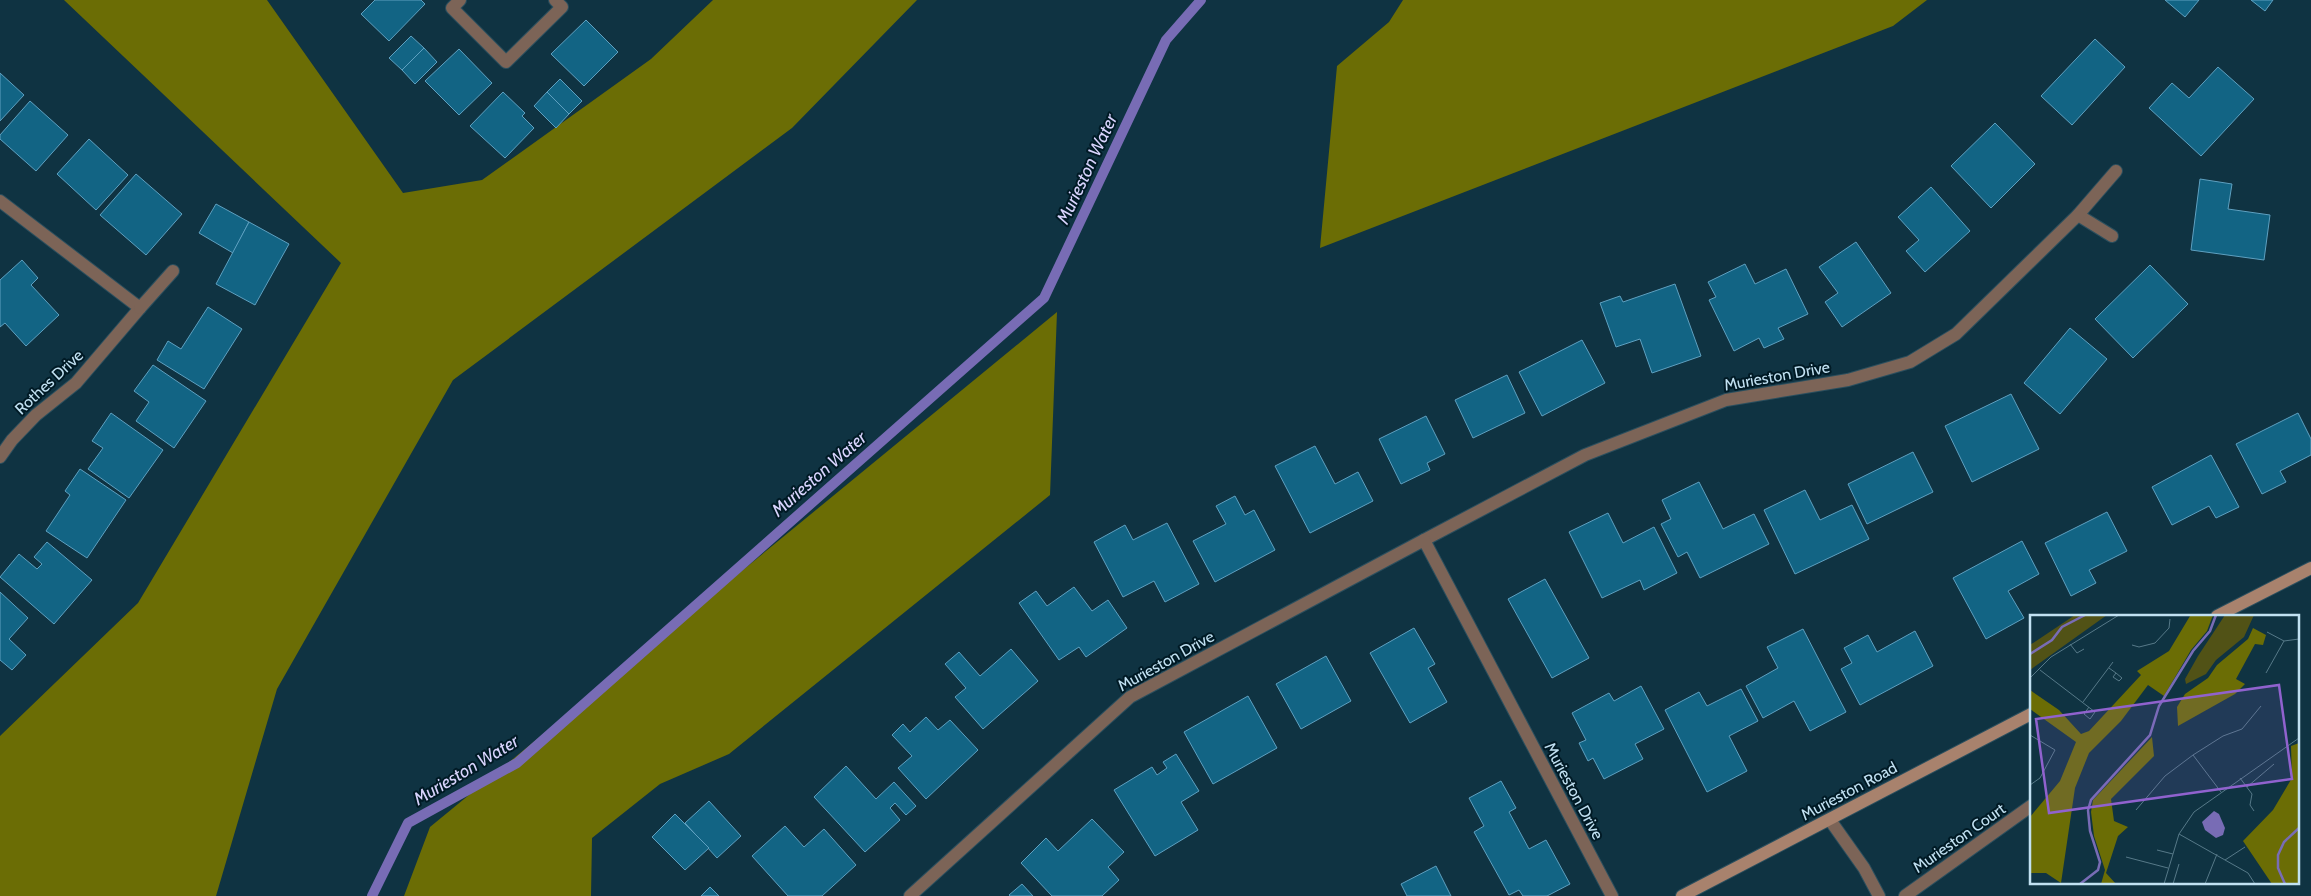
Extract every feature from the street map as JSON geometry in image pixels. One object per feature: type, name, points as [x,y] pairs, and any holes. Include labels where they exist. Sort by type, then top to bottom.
[{"type":"street","points":[[460,0],[452,8],[506,62],[562,7],[555,0]]},
{"type":"street","name":"Murieston Drive","points":[[910,896],[1130,697],[1424,540],[1585,455],[1726,400],[1848,380],[1910,362],[1956,334],[2078,215],[2116,171]]},
{"type":"street","points":[[0,201],[140,308]]},
{"type":"street","points":[[2078,215],[2112,236]]},
{"type":"street","name":"Rothes Drive","points":[[0,457],[12,440],[36,414],[76,383],[173,271]]},
{"type":"street","name":"Murieston Drive","points":[[1424,540],[1612,896]]},
{"type":"street","points":[[2218,615],[2311,568]]},
{"type":"street","name":"Murieston Road","points":[[1682,896],[2030,715]]},
{"type":"street","name":"Murieston Court","points":[[1905,896],[2030,807]]},
{"type":"street","points":[[1830,820],[1864,868],[1879,896]]},
{"type":"shaded area","points":[[64,0],[267,0],[403,193],[482,180],[651,59],[713,0],[917,0],[792,128],[453,380],[277,689],[216,896],[0,896],[0,736],[138,603],[341,263]]},
{"type":"shaded area","points":[[1403,0],[1927,0],[1893,26],[1320,248],[1337,66],[1389,22]]},
{"type":"shaded area","points":[[1057,312],[1050,495],[729,754],[660,784],[592,838],[591,896],[404,896],[430,827]]},
{"type":"building","points":[[375,0],[421,0],[425,4],[389,41],[361,14]]},
{"type":"building","points":[[2165,0],[2199,0],[2185,17]]},
{"type":"building","points":[[2251,0],[2273,0],[2265,11]]},
{"type":"building","points":[[586,20],[618,52],[584,86],[551,54]]},
{"type":"building","points":[[411,36],[424,48],[402,70],[389,58]]},
{"type":"building","points":[[2095,39],[2125,67],[2072,125],[2041,96]]},
{"type":"building","points":[[424,48],[437,62],[415,84],[402,70]]},
{"type":"building","points":[[459,49],[492,83],[459,115],[425,81]]},
{"type":"building","points":[[2218,67],[2254,99],[2201,156],[2149,108],[2172,83],[2189,98]]},
{"type":"building","points":[[0,73],[24,95],[0,121]]},
{"type":"building","points":[[560,79],[582,101],[569,114],[547,92]]},
{"type":"building","points":[[503,92],[525,113],[522,116],[534,128],[505,158],[470,126]]},
{"type":"building","points":[[547,92],[569,114],[556,128],[534,106]]},
{"type":"building","points":[[30,101],[68,135],[36,171],[0,139],[0,135]]},
{"type":"building","points":[[1995,123],[2035,164],[1991,208],[1951,166]]},
{"type":"building","points":[[89,139],[128,175],[96,210],[57,174]]},
{"type":"building","points":[[136,174],[182,214],[146,255],[100,215]]},
{"type":"building","points":[[2200,179],[2232,184],[2228,209],[2270,215],[2264,260],[2191,250]]},
{"type":"building","points":[[1931,187],[1970,231],[1925,272],[1906,251],[1919,240],[1898,217]]},
{"type":"building","points":[[216,204],[249,222],[233,253],[199,233]]},
{"type":"building","points":[[249,222],[289,244],[255,305],[216,284]]},
{"type":"building","points":[[1856,242],[1891,293],[1842,327],[1825,302],[1838,293],[1819,267]]},
{"type":"building","points":[[22,260],[38,278],[31,285],[59,315],[26,346],[5,323],[0,327],[0,280]]},
{"type":"building","points":[[1745,264],[1755,284],[1786,269],[1808,314],[1778,328],[1784,339],[1764,348],[1759,338],[1734,351],[1709,300],[1716,297],[1708,282]]},
{"type":"building","points":[[2150,265],[2188,304],[2133,358],[2095,319]]},
{"type":"building","points":[[1675,284],[1701,356],[1652,373],[1640,339],[1616,347],[1600,303],[1620,296],[1623,302]]},
{"type":"building","points":[[208,307],[242,329],[204,389],[157,360],[168,341],[181,349]]},
{"type":"building","points":[[2070,328],[2107,359],[2060,414],[2024,383]]},
{"type":"building","points":[[1582,340],[1605,383],[1542,416],[1519,372]]},
{"type":"building","points":[[153,365],[206,401],[174,448],[136,421],[149,402],[134,391]]},
{"type":"building","points":[[1507,375],[1525,413],[1473,438],[1455,400]]},
{"type":"building","points":[[2011,394],[2039,449],[1972,482],[1945,426]]},
{"type":"building","points":[[111,413],[163,450],[129,498],[88,469],[103,448],[92,441]]},
{"type":"building","points":[[2298,413],[2311,439],[2311,455],[2280,471],[2286,482],[2262,494],[2236,444]]},
{"type":"building","points":[[1426,416],[1445,454],[1427,463],[1430,470],[1401,484],[1379,439]]},
{"type":"building","points":[[1315,446],[1335,484],[1358,472],[1373,501],[1310,533],[1275,466]]},
{"type":"building","points":[[1913,452],[1933,492],[1867,524],[1848,484]]},
{"type":"building","points":[[2211,455],[2239,507],[2216,518],[2209,506],[2172,525],[2152,487]]},
{"type":"building","points":[[80,469],[126,500],[87,558],[46,531],[70,495],[65,491]]},
{"type":"building","points":[[1699,482],[1723,529],[1754,514],[1769,544],[1700,578],[1687,552],[1678,557],[1661,524],[1671,519],[1662,500]]},
{"type":"building","points":[[1805,490],[1820,520],[1852,505],[1869,539],[1795,574],[1764,510]]},
{"type":"building","points":[[1235,496],[1245,515],[1254,510],[1275,550],[1215,582],[1193,541],[1226,524],[1216,506]]},
{"type":"building","points":[[2107,512],[2127,551],[2089,570],[2096,583],[2071,596],[2045,543]]},
{"type":"building","points":[[1608,513],[1623,543],[1654,527],[1677,573],[1644,590],[1640,580],[1602,598],[1569,532]]},
{"type":"building","points":[[1167,523],[1199,584],[1165,602],[1154,581],[1123,597],[1094,542],[1125,525],[1133,540]]},
{"type":"building","points":[[2022,541],[2039,574],[2008,591],[2024,618],[1986,639],[1953,578]]},
{"type":"building","points":[[47,542],[92,580],[54,624],[0,577],[19,554],[37,569],[42,564],[34,557]]},
{"type":"building","points":[[1545,579],[1589,658],[1552,678],[1508,599]]},
{"type":"building","points":[[1074,587],[1092,611],[1108,600],[1127,628],[1086,657],[1079,647],[1059,660],[1019,603],[1036,591],[1047,606]]},
{"type":"building","points":[[0,592],[28,618],[9,639],[26,655],[12,670],[0,660]]},
{"type":"building","points":[[1414,628],[1435,664],[1428,668],[1447,702],[1410,723],[1370,653]]},
{"type":"building","points":[[1803,629],[1846,712],[1810,731],[1794,701],[1763,718],[1746,686],[1778,668],[1767,647]]},
{"type":"building","points":[[1915,631],[1933,666],[1860,705],[1841,669],[1852,663],[1844,648],[1868,635],[1877,652]]},
{"type":"building","points":[[1011,649],[1038,681],[983,729],[955,697],[966,688],[945,664],[959,652],[980,676]]},
{"type":"building","points":[[1326,656],[1351,701],[1301,729],[1276,684]]},
{"type":"building","points":[[1641,686],[1664,729],[1635,744],[1643,759],[1604,779],[1593,758],[1588,761],[1579,743],[1586,740],[1572,713],[1609,693],[1614,701]]},
{"type":"building","points":[[1741,689],[1758,721],[1729,736],[1747,771],[1707,792],[1665,710],[1699,692],[1707,706]]},
{"type":"building","points":[[1248,696],[1277,748],[1213,784],[1184,732]]},
{"type":"building","points":[[926,717],[938,730],[950,720],[978,750],[926,799],[898,768],[912,756],[892,735],[903,724],[910,732]]},
{"type":"building","points":[[1176,754],[1199,791],[1181,802],[1198,830],[1155,856],[1114,790],[1152,767],[1157,775],[1167,768],[1163,762]]},
{"type":"building","points":[[846,766],[876,799],[894,782],[916,806],[906,815],[895,803],[890,808],[900,820],[865,852],[814,797]]},
{"type":"building","points":[[1501,781],[1516,808],[1509,812],[1529,849],[1546,840],[1570,884],[1547,896],[1523,896],[1519,890],[1509,895],[1474,832],[1484,826],[1469,798]]},
{"type":"building","points":[[709,801],[741,836],[717,858],[685,823]]},
{"type":"building","points":[[675,814],[709,848],[685,870],[652,837]]},
{"type":"building","points":[[1092,819],[1124,852],[1108,867],[1119,880],[1102,896],[1052,896],[1021,863],[1046,838],[1058,851]]},
{"type":"building","points":[[785,826],[804,847],[824,829],[856,865],[822,896],[788,896],[752,856]]},
{"type":"building","points":[[1436,866],[1451,896],[1407,896],[1401,884]]},
{"type":"building","points":[[1022,884],[1033,896],[1009,895]]},
{"type":"building","points":[[710,887],[719,896],[701,896]]},
{"type":"waterway","name":"Murieston Water","points":[[372,896],[408,823],[517,763],[1044,298],[1166,40],[1201,0]]}]
